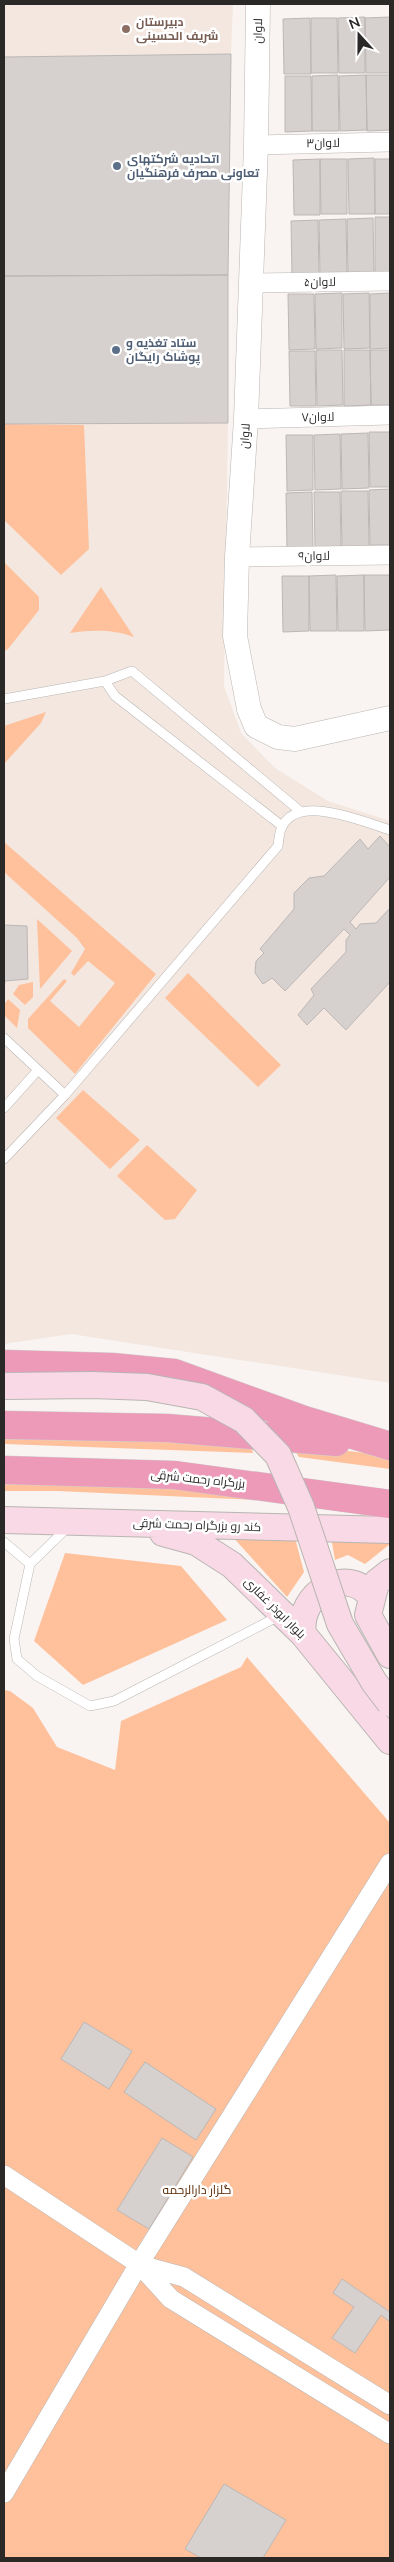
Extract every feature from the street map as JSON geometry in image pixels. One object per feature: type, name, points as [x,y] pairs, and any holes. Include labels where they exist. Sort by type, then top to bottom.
[{"type":"highway","points":[[4,1364],[112,1367],[174,1373],[304,1420],[390,1446]]},
{"type":"highway","points":[[4,1425],[167,1428],[390,1446]]},
{"type":"highway","name":"بزرگراه رحمت شرقی","points":[[4,1470],[174,1475],[390,1504]]},
{"type":"main road","points":[[4,1386],[92,1385],[148,1387],[202,1397],[244,1420],[278,1455],[300,1507],[340,1624],[374,1682],[390,1703]]},
{"type":"main road","name":"کند رو بزرگراه رحمت شرقی","points":[[4,1520],[390,1530]]},
{"type":"main road","name":"بلوار ابوذر غفاری","points":[[126,1523],[196,1542],[232,1565],[303,1634],[390,1741]]},
{"type":"main road","points":[[390,1572],[376,1583],[368,1615],[390,1655]]},
{"type":"main road","points":[[303,1634],[303,1612],[314,1595],[327,1588],[354,1582],[365,1588],[372,1598]]},
{"type":"street","points":[[258,4],[268,4]]},
{"type":"street","name":"لاوان","points":[[258,4],[256,145],[249,283],[246,418],[237,557],[235,636],[249,709],[256,726],[278,736],[295,738],[390,718]]},
{"type":"street","name":"۳لاوان","points":[[256,145],[390,142]]},
{"type":"street","name":"۵لاوان","points":[[249,283],[390,281]]},
{"type":"street","name":"۷لاوان","points":[[246,418],[390,415]]},
{"type":"street","name":"۹لاوان","points":[[237,557],[390,555]]},
{"type":"street","points":[[4,2493],[139,2264],[390,1863]]},
{"type":"street","points":[[4,2176],[139,2264],[171,2299],[390,2434]]},
{"type":"street","points":[[139,2264],[184,2277],[390,2405]]},
{"type":"lane","points":[[4,699],[105,681],[132,671],[300,811]]},
{"type":"lane","points":[[105,681],[115,696],[282,826]]},
{"type":"lane","points":[[4,1159],[65,1095],[278,846],[282,826],[300,811],[314,809],[390,830]]},
{"type":"lane","points":[[4,1038],[65,1095]]},
{"type":"lane","points":[[4,1108],[38,1070]]},
{"type":"lane","points":[[74,1522],[30,1564],[14,1639],[17,1659],[37,1676],[90,1706],[114,1700],[282,1614]]},
{"type":"lane","points":[[4,1542],[30,1564]]},
{"type":"shaded area","name":"دبیرستان شریف الحسینی","points":[[4,4],[233,4],[231,54],[4,57]]},
{"type":"shaded area","points":[[228,423],[224,686],[241,733],[275,768],[328,801],[390,821],[390,1383],[71,1334],[4,1344],[4,424]]},
{"type":"green space","points":[[4,424],[84,425],[89,549],[61,575],[4,520]]},
{"type":"green space","points":[[4,562],[39,597],[39,610],[8,649],[4,651]]},
{"type":"green space","points":[[101,587],[134,637],[102,631],[70,633]]},
{"type":"green space","points":[[46,712],[41,723],[4,764],[4,726]]},
{"type":"green space","points":[[4,842],[156,974],[75,1074],[28,1028],[28,1019],[64,979],[67,981],[50,1001],[79,1027],[115,983],[88,961],[74,976],[71,973],[85,949],[77,938],[4,872]]},
{"type":"green space","points":[[37,919],[72,951],[40,989]]},
{"type":"green space","points":[[188,973],[281,1065],[258,1087],[165,998]]},
{"type":"green space","points":[[33,982],[33,997],[25,1005],[13,994],[19,985]]},
{"type":"green space","points":[[8,999],[20,1010],[17,1028],[4,1015],[4,1005]]},
{"type":"green space","points":[[83,1090],[140,1140],[110,1169],[56,1118]]},
{"type":"green space","points":[[147,1145],[197,1190],[175,1219],[165,1220],[117,1176]]},
{"type":"green space","points":[[4,1434],[251,1443],[253,1453],[4,1444]]},
{"type":"green space","points":[[290,1444],[390,1456],[390,1469],[299,1457]]},
{"type":"green space","points":[[4,1482],[227,1491],[279,1501],[57,1491],[4,1491]]},
{"type":"green space","points":[[231,1535],[295,1538],[304,1572],[287,1597]]},
{"type":"green space","points":[[331,1537],[390,1544],[365,1564],[348,1555],[335,1560]]},
{"type":"green space","points":[[65,1553],[181,1566],[227,1620],[83,1685],[34,1641]]},
{"type":"green space","name":"گلزار دارالرحمه","points":[[247,1657],[390,1823],[390,2558],[4,2558],[4,1690],[10,1691],[33,1708],[57,1747],[115,1770],[121,1721],[241,1667]]},
{"type":"building","points":[[365,17],[365,73],[339,73],[338,18]]},
{"type":"building","points":[[390,17],[390,73],[366,73],[365,18]]},
{"type":"building","points":[[310,18],[311,74],[284,74],[283,19]]},
{"type":"building","points":[[311,18],[337,18],[338,73],[311,73]]},
{"type":"building","name":"اتحادیه شرکتهای تعاونی مصرف فرهنگیان","points":[[231,54],[228,275],[4,276],[4,57]]},
{"type":"building","points":[[338,75],[339,131],[312,131],[312,76]]},
{"type":"building","points":[[366,75],[390,75],[390,130],[367,131]]},
{"type":"building","points":[[366,75],[367,130],[340,131],[339,76]]},
{"type":"building","points":[[285,76],[311,76],[312,131],[285,132]]},
{"type":"building","points":[[374,158],[375,214],[349,214],[348,159]]},
{"type":"building","points":[[320,159],[320,215],[294,215],[293,160]]},
{"type":"building","points":[[320,159],[347,159],[347,214],[321,214]]},
{"type":"building","points":[[375,159],[390,159],[390,214],[375,214]]},
{"type":"building","points":[[375,217],[390,217],[390,272],[375,273]]},
{"type":"building","points":[[373,218],[374,274],[348,274],[347,219]]},
{"type":"building","points":[[346,219],[347,275],[320,275],[319,220]]},
{"type":"building","points":[[318,220],[319,276],[292,276],[291,221]]},
{"type":"building","name":"ستاد تغذیه و پوشاک رایگان","points":[[228,275],[228,423],[4,424],[4,276]]},
{"type":"building","points":[[342,293],[342,348],[316,349],[315,294]]},
{"type":"building","points":[[369,293],[370,348],[344,349],[343,294]]},
{"type":"building","points":[[390,293],[390,348],[370,349],[370,294]]},
{"type":"building","points":[[288,294],[314,294],[315,349],[289,350]]},
{"type":"building","points":[[316,350],[342,350],[343,405],[317,406]]},
{"type":"building","points":[[344,350],[370,350],[371,405],[344,406]]},
{"type":"building","points":[[370,350],[390,350],[390,405],[371,405]]},
{"type":"building","points":[[289,351],[315,351],[316,406],[290,406]]},
{"type":"building","points":[[369,432],[390,432],[390,487],[370,487]]},
{"type":"building","points":[[368,433],[369,488],[342,489],[341,434]]},
{"type":"building","points":[[340,434],[341,489],[315,490],[314,435]]},
{"type":"building","points":[[286,435],[313,435],[313,490],[287,491]]},
{"type":"building","points":[[390,489],[390,545],[370,545],[369,490]]},
{"type":"building","points":[[341,491],[368,491],[369,546],[342,547]]},
{"type":"building","points":[[312,492],[313,548],[287,548],[286,493]]},
{"type":"building","points":[[314,492],[340,492],[341,547],[315,548]]},
{"type":"building","points":[[336,575],[337,631],[310,631],[309,576]]},
{"type":"building","points":[[364,575],[390,575],[390,630],[365,631]]},
{"type":"building","points":[[364,575],[364,631],[338,631],[337,576]]},
{"type":"building","points":[[282,576],[309,576],[309,631],[283,632]]},
{"type":"building","points":[[380,836],[390,847],[390,877],[350,922],[356,929],[360,924],[376,923],[390,908],[390,982],[346,1030],[324,1008],[307,1025],[298,1015],[314,995],[311,989],[346,952],[346,940],[350,935],[344,929],[285,991],[272,978],[263,984],[255,973],[256,961],[264,953],[260,949],[294,909],[294,893],[309,878],[324,876],[360,839],[368,849]]},
{"type":"building","points":[[4,925],[27,926],[28,979],[5,981],[4,989]]},
{"type":"building","points":[[84,2022],[132,2051],[109,2089],[61,2059]]},
{"type":"building","points":[[145,2062],[216,2109],[196,2140],[124,2092]]},
{"type":"building","points":[[162,2138],[193,2157],[149,2229],[117,2210]]},
{"type":"building","points":[[342,2279],[390,2312],[390,2322],[381,2315],[355,2353],[332,2338],[354,2307],[333,2293]]},
{"type":"building","points":[[224,2484],[286,2520],[263,2558],[201,2558],[185,2549]]},
{"type":"place","name":"دبیرستان شریف الحسینی","points":[[126,29]]},
{"type":"place","name":"اتحادیه شرکتهای تعاونی مصرف فرهنگیان","points":[[117,166]]},
{"type":"place","name":"ستاد تغذیه و پوشاک رایگان","points":[[116,350]]}]
